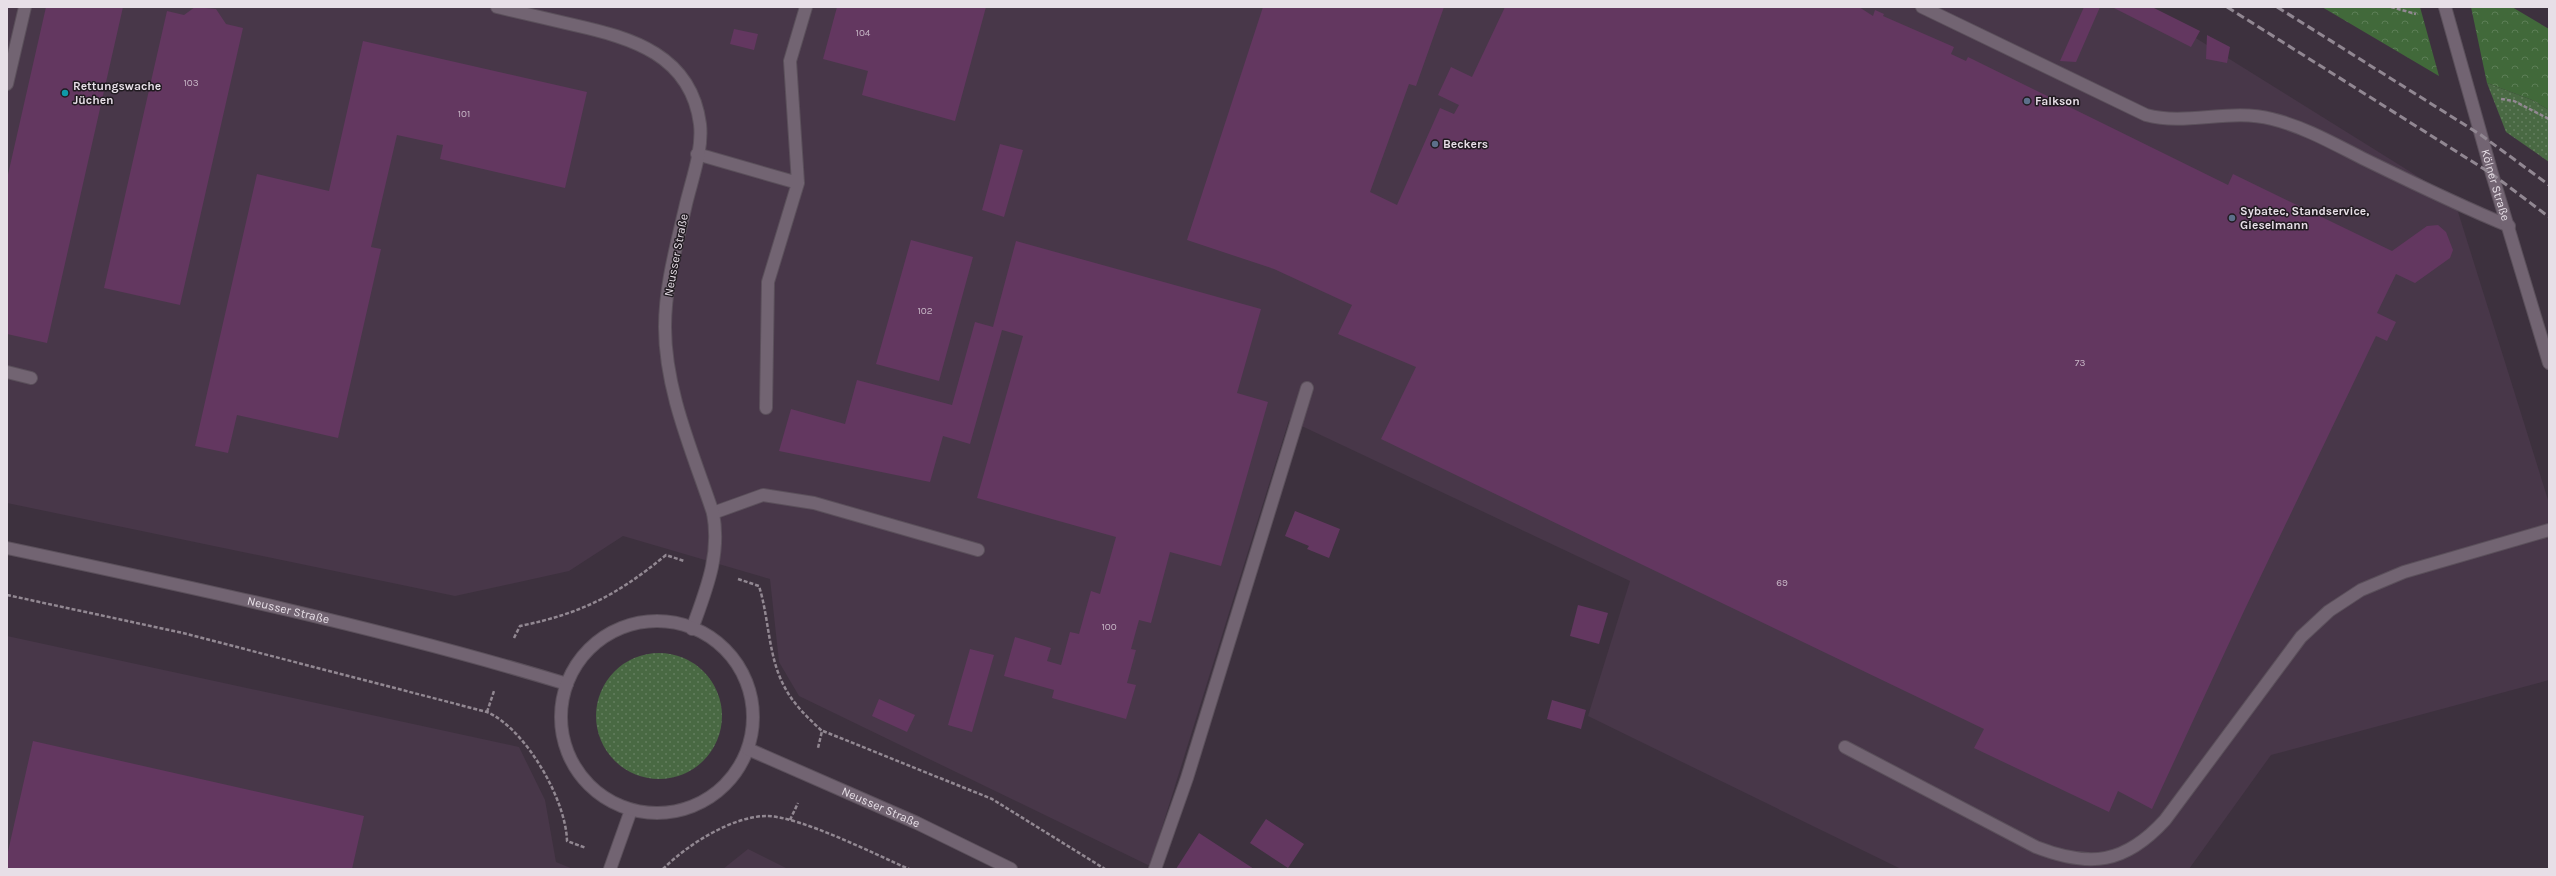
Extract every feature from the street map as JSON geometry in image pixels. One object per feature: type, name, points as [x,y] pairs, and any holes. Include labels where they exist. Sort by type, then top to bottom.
[{"type":"main road","points":[[7,84],[25,7]]},
{"type":"main road","name":"Neusser Straße","points":[[497,7],[627,38],[656,52],[678,73],[694,99],[700,124],[697,154],[671,270],[665,327],[674,390],[713,513],[717,533],[715,559],[692,629]]},
{"type":"main road","points":[[766,408],[768,282],[798,183],[790,61],[806,7]]},
{"type":"main road","points":[[1922,7],[2146,115],[2172,119],[2231,114],[2251,114],[2291,124],[2458,206],[2509,226]]},
{"type":"main road","name":"Kölner Straße","points":[[2445,7],[2492,174],[2509,226],[2549,363]]},
{"type":"main road","points":[[697,154],[798,183]]},
{"type":"main road","points":[[7,372],[31,378]]},
{"type":"main road","points":[[1155,869],[1189,770],[1306,388]]},
{"type":"main road","points":[[713,513],[762,494],[814,503],[978,550]]},
{"type":"main road","points":[[1845,747],[2049,852],[2092,861],[2121,854],[2152,835],[2165,820],[2301,637],[2329,611],[2361,590],[2404,572],[2549,530]]},
{"type":"main road","name":"Neusser Straße","points":[[7,548],[361,626],[567,684]]},
{"type":"main road","points":[[644,621],[658,621],[692,629],[712,639],[733,658],[746,683],[752,710],[753,730],[748,750],[739,767],[719,791],[692,806],[662,814],[631,810],[606,799],[586,782],[570,760],[562,735],[560,708],[567,684],[581,657],[603,637],[616,630],[644,621]]},
{"type":"main road","name":"Neusser Straße","points":[[748,750],[917,823],[1011,869]]},
{"type":"main road","points":[[612,864],[631,810]]},
{"type":"path","points":[[2470,95],[2514,101],[2549,119]]},
{"type":"path","points":[[7,595],[190,635],[487,712],[513,728],[531,751],[558,804],[567,830],[567,841],[612,864]]},
{"type":"path","points":[[822,731],[992,799],[1105,869]]},
{"type":"path","points":[[663,869],[684,850],[702,839],[738,822],[767,816],[795,822],[909,869]]},
{"type":"shaded area","points":[[7,7],[2146,7],[2454,199],[2549,503],[2549,680],[2271,755],[2189,869],[1901,869],[1588,716],[1630,581],[1289,420],[1150,866],[799,696],[779,662],[770,579],[623,536],[569,571],[455,596],[7,503]]},
{"type":"shaded area","points":[[7,636],[519,747],[545,800],[556,862],[573,869],[7,869]]},
{"type":"shaded area","points":[[748,849],[788,869],[723,869]]},
{"type":"green space","points":[[2322,7],[2420,7],[2439,76]]},
{"type":"green space","points":[[2471,7],[2512,7],[2549,29],[2549,110],[2532,100],[2487,83]]},
{"type":"green space","points":[[2487,83],[2532,100],[2549,110],[2549,162],[2506,132]]},
{"type":"green space","points":[[665,653],[689,660],[704,671],[715,686],[721,704],[721,728],[715,746],[704,761],[689,772],[671,778],[653,779],[629,772],[614,761],[603,746],[597,728],[596,710],[603,686],[614,671],[629,660],[647,654]]},
{"type":"building","name":"Rettungswache Jüchen","points":[[46,7],[123,7],[47,343],[7,334],[7,179]]},
{"type":"building","points":[[195,7],[216,9],[226,24],[243,28],[180,305],[104,288],[167,11],[184,15]]},
{"type":"building","points":[[837,7],[986,7],[955,121],[862,95],[868,71],[823,59]]},
{"type":"building","points":[[1263,7],[1444,7],[1416,86],[1409,84],[1370,192],[1397,205],[1440,108],[1454,114],[1459,105],[1438,95],[1451,67],[1472,77],[1505,7],[1859,7],[1873,16],[1875,10],[1884,14],[1883,16],[1954,47],[1951,54],[1966,61],[1968,57],[2228,185],[2233,174],[2392,251],[2427,226],[2438,225],[2446,232],[2453,250],[2450,258],[2415,283],[2396,274],[2377,313],[2396,322],[2387,341],[2376,336],[2244,611],[2152,809],[2118,791],[2109,812],[1974,748],[1984,729],[1381,439],[1416,367],[1338,334],[1352,305],[1274,269],[1187,240]]},
{"type":"building","points":[[2084,7],[2100,7],[2076,62],[2060,61]]},
{"type":"building","points":[[2112,7],[2152,7],[2200,31],[2191,47]]},
{"type":"building","points":[[734,29],[758,34],[754,50],[730,44]]},
{"type":"building","points":[[2207,35],[2230,47],[2227,63],[2206,59]]},
{"type":"building","points":[[363,41],[587,92],[565,188],[440,159],[443,145],[397,135],[371,247],[381,249],[338,438],[237,415],[228,453],[195,446],[257,174],[329,191]]},
{"type":"building","points":[[1000,144],[1023,150],[1004,217],[982,210]]},
{"type":"building","points":[[911,240],[973,257],[939,381],[876,364]]},
{"type":"building","points":[[1016,241],[1261,309],[1237,393],[1268,402],[1221,566],[1170,552],[1151,623],[1139,620],[1131,649],[1136,650],[1127,683],[1136,685],[1126,719],[1052,698],[1054,690],[1004,676],[1015,637],[1051,648],[1047,661],[1061,665],[1070,632],[1079,634],[1091,591],[1100,594],[1116,537],[977,498],[1023,336],[1002,330],[970,444],[943,436],[930,482],[779,451],[791,409],[845,424],[857,380],[952,405],[975,322],[993,327]]},
{"type":"building","points":[[1295,511],[1340,529],[1329,558],[1307,549],[1309,546],[1285,536]]},
{"type":"building","points":[[1578,605],[1608,613],[1599,644],[1570,636]]},
{"type":"building","points":[[970,649],[994,655],[972,732],[948,725]]},
{"type":"building","points":[[879,699],[915,715],[907,732],[872,716]]},
{"type":"building","points":[[1552,700],[1586,710],[1581,729],[1547,719]]},
{"type":"building","points":[[33,741],[364,816],[352,869],[7,869],[7,856]]},
{"type":"building","points":[[1266,819],[1304,844],[1288,868],[1250,843]]},
{"type":"building","points":[[1199,833],[1225,850],[1254,869],[1176,869]]},
{"type":"railway","points":[[2227,7],[2492,174],[2549,217]]},
{"type":"railway","points":[[2277,7],[2481,135],[2549,185]]},
{"type":"place","name":"Rettungswache Jüchen","points":[[65,93]]},
{"type":"place","name":"Falkson","points":[[2027,101]]},
{"type":"place","name":"Beckers","points":[[1435,144]]},
{"type":"place","name":"Sybatec, Standservice, Gieselmann","points":[[2232,218]]}]
